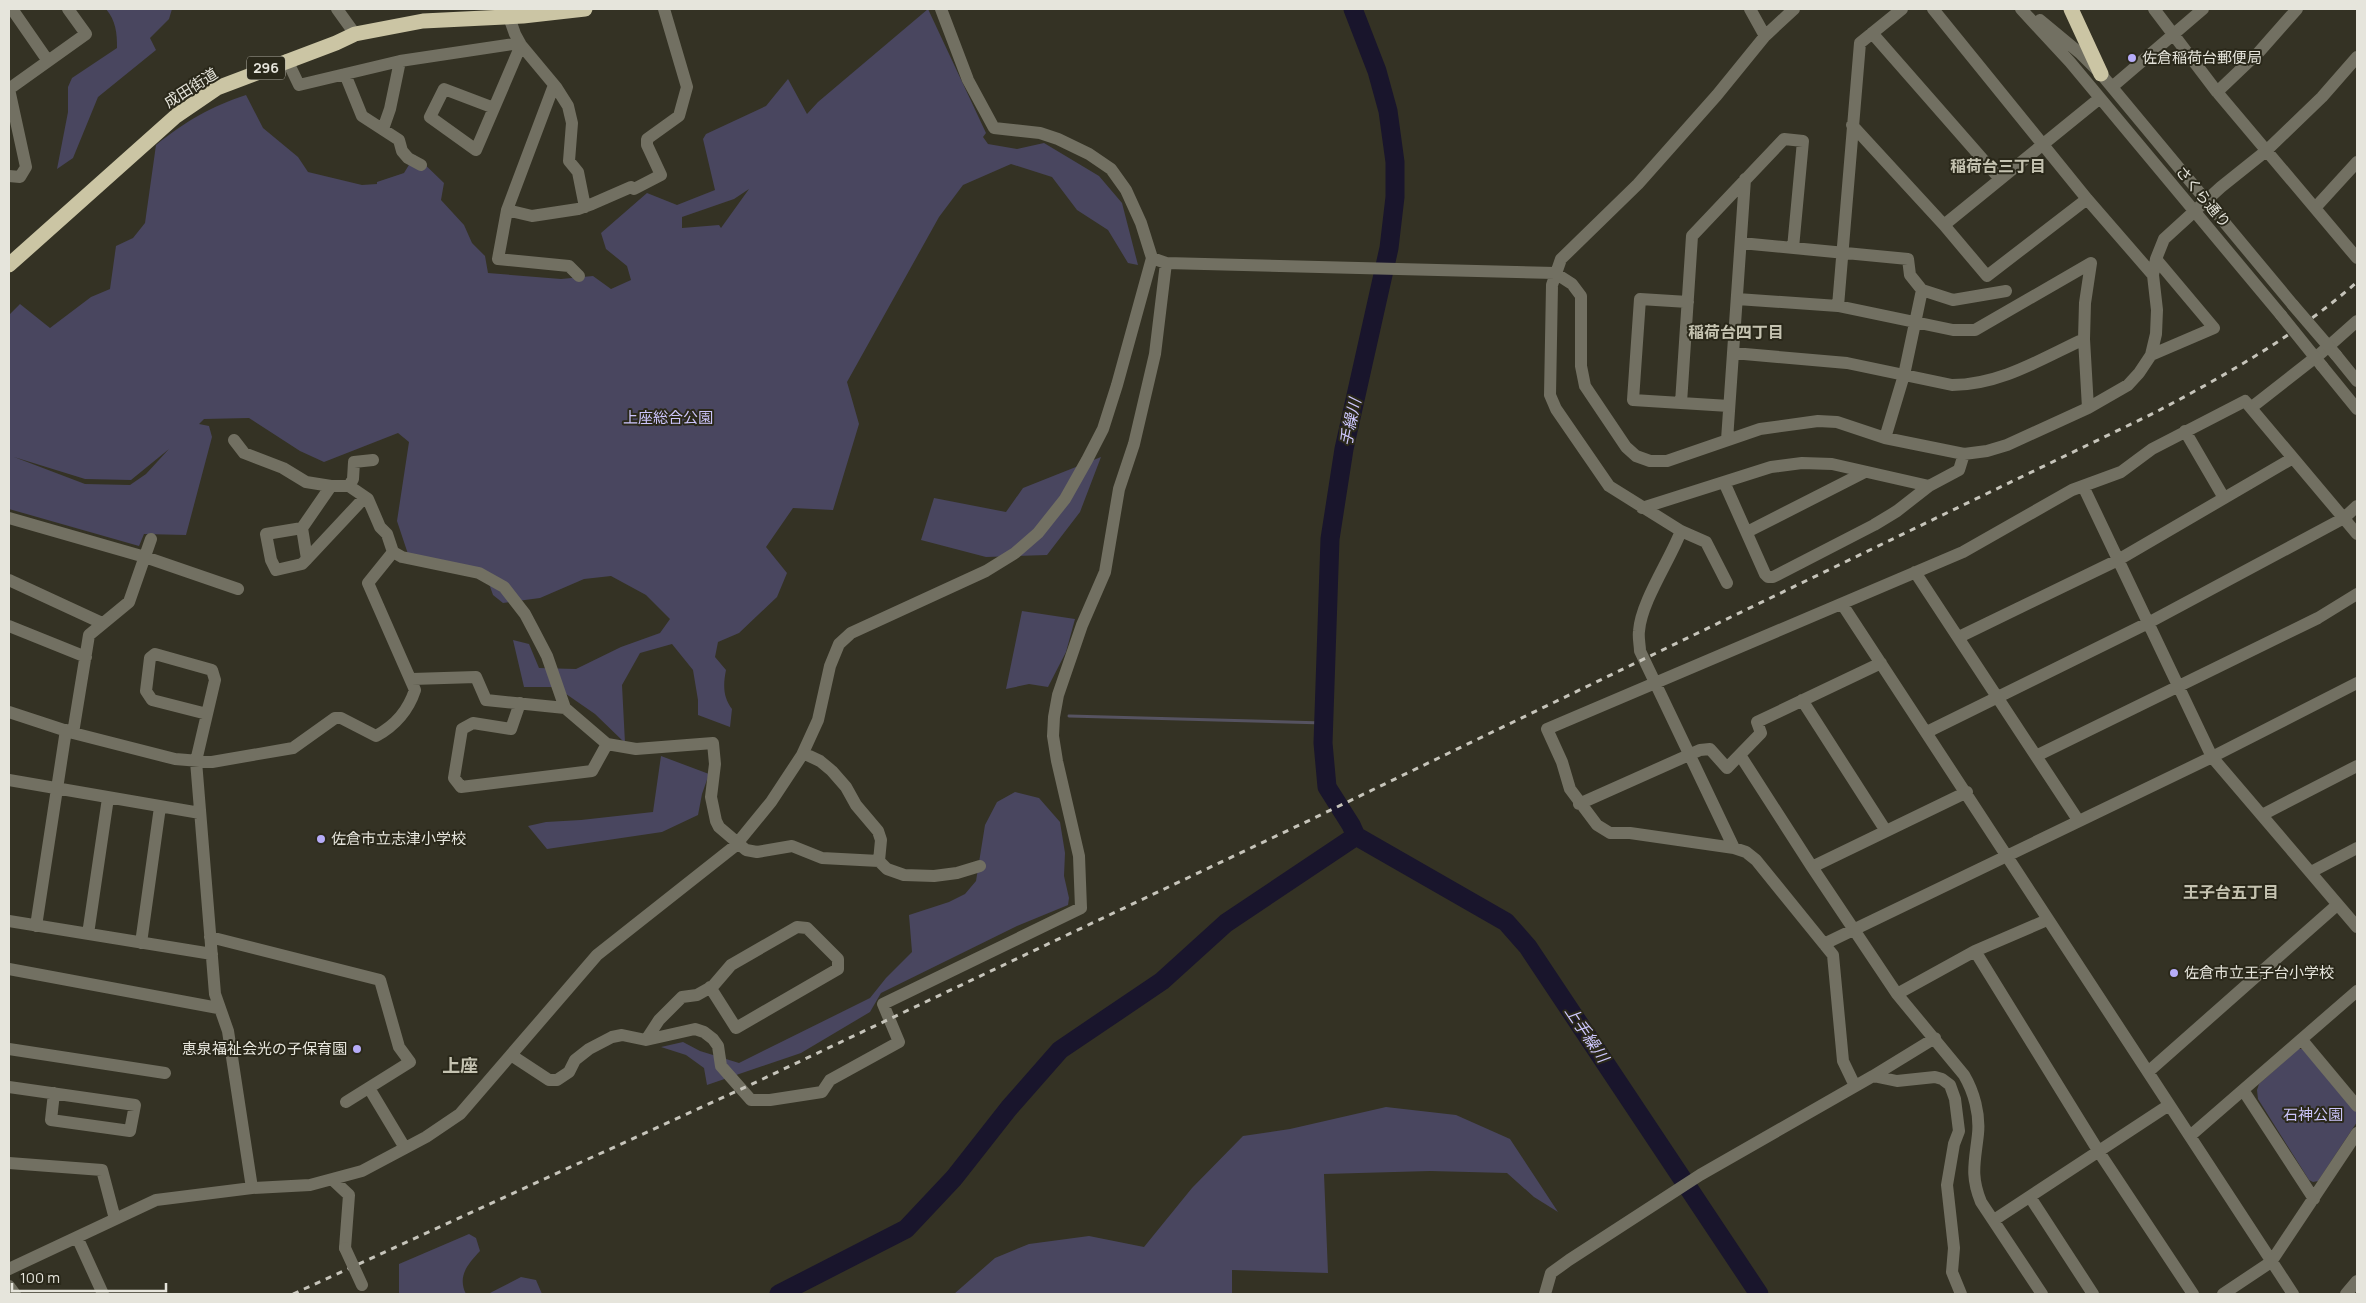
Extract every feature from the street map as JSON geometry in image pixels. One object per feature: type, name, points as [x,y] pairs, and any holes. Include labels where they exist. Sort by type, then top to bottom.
[{"type":"highway","name":"成田街道","points":[[9,264],[192,103],[217,88],[356,34],[423,21],[509,17],[585,9]]},
{"type":"highway","points":[[2071,9],[2101,74]]},
{"type":"street","points":[[12,9],[48,62]]},
{"type":"street","points":[[9,176],[20,177],[26,167],[9,89],[86,34],[68,9]]},
{"type":"street","points":[[337,9],[356,34]]},
{"type":"street","points":[[507,210],[532,216],[585,206],[631,186],[634,190],[661,175],[647,145],[647,139],[679,116],[687,86],[664,9]]},
{"type":"street","points":[[9,1269],[156,1200],[252,1188],[310,1185],[362,1171],[426,1138],[460,1114],[597,955],[737,844],[771,802],[803,753],[818,720],[830,666],[839,644],[851,633],[986,571],[1014,553],[1038,533],[1065,499],[1102,429],[1152,258],[1141,222],[1126,190],[1110,169],[1089,154],[1058,139],[1040,133],[994,128],[968,80],[940,9]]},
{"type":"street","points":[[1750,9],[1765,36]]},
{"type":"street","points":[[1727,583],[1706,542],[1681,531],[1609,486],[1556,409],[1550,394],[1552,284],[1561,259],[1638,184],[1717,95],[1765,36],[1794,9]]},
{"type":"street","points":[[1838,306],[1860,43],[1902,9]]},
{"type":"street","points":[[1932,9],[2087,199],[2153,275]]},
{"type":"street","name":"さくら通り","points":[[2021,9],[2100,98],[2357,409]]},
{"type":"street","name":"さくら通り","points":[[2027,9],[2081,54],[2101,74],[2357,381]]},
{"type":"street","points":[[2154,9],[2217,92],[2357,258]]},
{"type":"street","points":[[2112,87],[2203,9]]},
{"type":"street","points":[[2217,92],[2260,52],[2297,9]]},
{"type":"street","points":[[509,17],[521,44],[554,85],[568,106],[572,122],[569,161],[578,172],[585,206]]},
{"type":"street","points":[[1872,33],[2000,179]]},
{"type":"street","points":[[287,60],[299,85],[400,61],[521,44]]},
{"type":"street","points":[[494,108],[444,88],[430,117],[476,150],[494,108],[521,44]]},
{"type":"street","points":[[1152,258],[1166,263],[1555,273],[1572,284],[1581,296],[1581,366],[1585,386],[1626,447],[1636,456],[1650,461],[1667,461],[1760,429],[1818,421],[1838,422],[1885,438],[1964,454],[1987,451],[2008,444],[2088,408],[2128,385],[2151,355],[2157,324],[2153,275],[2156,259],[2164,239],[2206,200],[2266,151],[2322,97],[2357,57]]},
{"type":"street","points":[[383,129],[390,109],[400,61]]},
{"type":"street","points":[[345,74],[362,116],[399,140],[408,158],[421,165]]},
{"type":"street","points":[[554,85],[507,210],[498,259],[569,266],[579,276]]},
{"type":"street","points":[[1944,225],[2100,98]]},
{"type":"street","points":[[1852,124],[1944,225],[1987,276],[2087,199]]},
{"type":"street","points":[[1681,403],[1692,236],[1784,139],[1803,140],[1793,248]]},
{"type":"street","points":[[2315,208],[2357,162]]},
{"type":"street","points":[[1727,440],[1745,179]]},
{"type":"street","points":[[1741,243],[1908,259],[1910,275],[1922,290],[1952,300],[2006,291]]},
{"type":"street","points":[[2151,355],[2214,328],[2156,259]]},
{"type":"street","points":[[511,1055],[549,1080],[557,1080],[569,1072],[575,1060],[589,1049],[612,1037],[622,1036],[646,1040],[695,1029],[704,1032],[718,1046],[721,1066],[751,1100],[770,1100],[822,1092],[830,1080],[899,1042],[883,1004],[1081,908],[1079,856],[1057,761],[1053,736],[1054,717],[1058,695],[1082,625],[1105,572],[1120,489],[1134,444],[1155,354],[1166,263]]},
{"type":"street","points":[[1737,298],[1838,306],[1953,330],[1975,330],[2091,263],[2084,303],[2088,408]]},
{"type":"street","points":[[1885,438],[1904,375],[1922,290]]},
{"type":"street","points":[[1688,302],[1640,299],[1633,400],[1729,406]]},
{"type":"street","points":[[2252,407],[2321,353],[2357,321]]},
{"type":"street","points":[[1733,353],[1847,362],[1952,385],[1968,385],[1997,380],[2084,339]]},
{"type":"street","points":[[1855,1086],[1843,1061],[1835,961],[1824,944],[1756,860],[1746,852],[1734,848],[1630,833],[1610,833],[1597,825],[1579,804],[1570,789],[1562,762],[1548,729],[1970,548],[2072,490],[2121,472],[2152,449],[2245,401],[2357,534]]},
{"type":"street","points":[[2185,431],[2224,498]]},
{"type":"street","points":[[234,440],[244,453],[283,468],[306,482],[330,486],[349,486],[365,497],[373,508],[380,527],[387,534],[393,552],[402,558],[435,566],[479,573],[504,587],[515,599],[534,631],[546,656],[565,708],[606,744],[636,749],[713,743],[715,764],[711,797],[716,821],[719,827],[746,850],[757,852],[792,846],[822,858],[879,861],[887,869],[904,874],[934,876],[957,873],[980,866]]},
{"type":"street","points":[[1724,482],[1765,574],[1768,577],[1773,577],[1890,516],[1929,486],[1959,470],[1964,454]]},
{"type":"street","points":[[1959,637],[2118,560],[2293,458]]},
{"type":"street","points":[[349,486],[353,479],[354,462],[373,460]]},
{"type":"street","points":[[1642,508],[1771,467],[1786,464],[1816,462],[1929,486]]},
{"type":"street","points":[[1747,532],[1865,472]]},
{"type":"street","points":[[307,559],[302,528],[330,486]]},
{"type":"street","points":[[2083,486],[2212,757],[2357,927]]},
{"type":"street","points":[[302,528],[266,534],[271,560],[276,570],[302,564],[365,497]]},
{"type":"street","points":[[1926,732],[2148,623],[2344,518],[2357,506]]},
{"type":"street","points":[[9,518],[145,557],[238,589]]},
{"type":"street","points":[[1681,531],[1673,552],[1659,575],[1639,631],[1640,651],[1734,848]]},
{"type":"street","points":[[36,926],[57,790],[86,657],[89,634],[129,602],[151,539]]},
{"type":"street","points":[[9,712],[70,732],[175,759],[196,761],[212,762],[293,748],[335,718],[341,718],[376,736],[398,720],[410,704],[415,690],[412,679],[368,583],[393,552]]},
{"type":"street","points":[[1915,572],[2078,820]]},
{"type":"street","points":[[9,580],[102,623]]},
{"type":"street","points":[[2036,756],[2318,618],[2357,594]]},
{"type":"street","points":[[1842,604],[2293,1294]]},
{"type":"street","points":[[9,626],[86,657]]},
{"type":"street","points":[[207,714],[152,700],[146,691],[150,658],[155,654],[212,670],[215,680],[196,761],[215,994],[218,1008],[228,1031],[252,1188]]},
{"type":"street","points":[[1579,804],[1700,750],[1710,749],[1728,768],[1761,733],[1757,722],[1881,663]]},
{"type":"street","points":[[412,679],[476,677],[486,700],[565,708]]},
{"type":"street","points":[[1824,944],[2212,757],[2357,683]]},
{"type":"street","points":[[1802,700],[1886,831]]},
{"type":"street","points":[[520,703],[511,729],[473,723],[462,729],[454,778],[460,787],[592,771],[606,744]]},
{"type":"street","points":[[803,753],[820,761],[832,770],[846,787],[856,805],[878,831],[881,840],[879,861]]},
{"type":"street","points":[[1740,755],[1812,867],[1898,994],[1964,1075],[1970,1086],[1977,1111],[1978,1133],[1973,1164],[1974,1182],[1981,1202],[2042,1294]]},
{"type":"street","points":[[2262,816],[2357,766]]},
{"type":"street","points":[[9,780],[57,790],[200,813]]},
{"type":"street","points":[[1812,867],[1966,792]]},
{"type":"street","points":[[88,934],[108,798]]},
{"type":"street","points":[[141,943],[160,807]]},
{"type":"street","points":[[2310,872],[2357,848]]},
{"type":"street","points":[[2148,1072],[2338,905]]},
{"type":"street","points":[[1898,994],[1975,951],[2047,920]]},
{"type":"street","points":[[9,922],[212,954]]},
{"type":"street","points":[[646,1040],[659,1020],[682,997],[697,995],[710,988],[731,965],[797,927],[807,928],[838,959],[838,969],[736,1028],[710,988]]},
{"type":"street","points":[[210,937],[380,980],[399,1046],[410,1062],[346,1102]]},
{"type":"street","points":[[1975,951],[2099,1152],[2192,1294]]},
{"type":"street","points":[[9,969],[218,1008]]},
{"type":"street","points":[[2190,1136],[2357,992]]},
{"type":"street","points":[[1546,1294],[1552,1273],[1569,1260],[1700,1175],[1873,1076],[1935,1038]]},
{"type":"street","points":[[2302,1040],[2357,1106]]},
{"type":"street","points":[[9,1050],[165,1073]]},
{"type":"street","points":[[1873,1076],[1897,1081],[1935,1077],[1942,1079],[1950,1085],[1956,1098],[1959,1131],[1954,1144],[1947,1185],[1954,1248],[1952,1272],[1960,1294]]},
{"type":"street","points":[[9,1087],[135,1105],[130,1131],[51,1120],[54,1094]]},
{"type":"street","points":[[369,1088],[405,1148]]},
{"type":"street","points":[[2244,1090],[2314,1199]]},
{"type":"street","points":[[1994,1220],[2169,1105]]},
{"type":"street","points":[[2223,1294],[2272,1262],[2357,1133]]},
{"type":"street","points":[[9,1163],[102,1170],[115,1219]]},
{"type":"street","points":[[333,1180],[349,1195],[345,1248],[361,1290]]},
{"type":"street","points":[[2030,1197],[2093,1294]]},
{"type":"street","points":[[77,1237],[103,1294]]},
{"type":"street","points":[[2346,1294],[2357,1281]]},
{"type":"street","points":[[9,1286],[15,1294]]},
{"type":"green space","points":[[106,9],[172,9],[169,19],[150,38],[156,50],[98,97],[73,158],[57,169],[68,112],[68,87],[72,78],[117,48],[115,27]]},
{"type":"green space","name":"上座総合公園","points":[[928,9],[986,133],[983,137],[988,144],[1017,149],[1044,143],[1099,176],[1122,203],[1138,265],[1128,263],[1108,230],[1077,210],[1052,177],[1011,164],[963,185],[939,217],[847,382],[859,424],[833,510],[793,508],[766,547],[787,573],[777,597],[739,633],[718,642],[715,657],[726,670],[724,691],[732,709],[730,727],[698,715],[698,700],[693,670],[672,644],[640,653],[622,685],[625,743],[595,714],[556,687],[524,687],[513,640],[529,644],[539,668],[576,669],[621,647],[660,633],[670,619],[646,595],[611,576],[584,579],[540,598],[503,603],[493,595],[486,575],[409,557],[397,521],[409,442],[398,433],[324,462],[300,451],[249,418],[204,419],[199,424],[209,426],[212,437],[186,535],[144,534],[139,546],[9,509],[9,315],[20,304],[50,328],[91,297],[110,289],[116,246],[133,238],[145,223],[156,145],[188,122],[221,104],[246,95],[263,128],[298,157],[308,172],[362,185],[377,184],[377,182],[404,173],[415,155],[444,183],[441,200],[464,225],[472,243],[485,256],[488,273],[561,279],[593,276],[611,289],[631,280],[627,266],[606,249],[601,233],[647,193],[677,205],[715,190],[703,139],[706,134],[766,106],[788,79],[807,114],[818,102]],"holes":[[[749,189],[721,228],[719,225],[682,228],[682,217],[734,199]],[[169,449],[146,474],[130,485],[85,484],[14,457],[85,479],[131,480]]]},
{"type":"green space","points":[[1101,457],[1080,512],[1047,555],[986,557],[921,540],[934,498],[1006,512],[1023,488]]},
{"type":"green space","points":[[1022,611],[1075,619],[1066,652],[1048,687],[1029,684],[1006,689]]},
{"type":"green space","points":[[661,756],[709,774],[702,794],[698,815],[662,832],[547,849],[528,826],[546,822],[653,812]]},
{"type":"green space","points":[[1015,792],[1039,798],[1060,822],[1065,853],[1064,876],[1069,898],[1068,905],[1017,926],[881,993],[870,1012],[801,1053],[707,1085],[704,1068],[686,1055],[661,1047],[683,1042],[700,1051],[739,1063],[870,998],[886,978],[912,952],[909,915],[949,902],[965,894],[976,881],[985,825],[997,802]]},
{"type":"green space","name":"石神公園","points":[[2298,1049],[2305,1049],[2357,1109],[2357,1122],[2318,1181],[2313,1182],[2309,1180],[2258,1099],[2257,1090],[2259,1084]]},
{"type":"green space","points":[[1386,1107],[1456,1115],[1510,1139],[1558,1212],[1534,1197],[1507,1173],[1430,1171],[1324,1174],[1328,1273],[1232,1270],[1232,1294],[954,1294],[995,1258],[1029,1244],[1089,1236],[1144,1247],[1192,1188],[1243,1136],[1290,1129]]},
{"type":"green space","points":[[469,1234],[476,1238],[480,1251],[471,1261],[463,1276],[466,1294],[399,1294],[399,1264]]},
{"type":"green space","points":[[521,1277],[536,1280],[542,1294],[488,1294]]},
{"type":"waterway","name":"手繰川","points":[[1353,9],[1377,71],[1388,111],[1395,162],[1395,197],[1389,248],[1344,449],[1330,539],[1323,743],[1327,787],[1356,836]]},
{"type":"waterway","points":[[1069,716],[1324,723]]},
{"type":"waterway","name":"上手繰川","points":[[1356,836],[1506,922],[1528,947],[1759,1294]]},
{"type":"waterway","points":[[779,1294],[906,1229],[954,1178],[1009,1108],[1060,1050],[1162,981],[1226,923],[1356,836]]},
{"type":"railway","points":[[293,1294],[750,1085],[1310,820],[2154,413],[2259,354],[2310,320],[2357,282]]},
{"type":"place","name":"佐倉稲荷台郵便局","points":[[2132,58]]},
{"type":"place","name":"佐倉市立志津小学校","points":[[321,839]]},
{"type":"place","name":"佐倉市立王子台小学校","points":[[2174,973]]},
{"type":"place","name":"恵泉福祉会光の子保育園","points":[[357,1049]]},
{"type":"district","name":"稲荷台三丁目","points":[[1998,166]]},
{"type":"district","name":"稲荷台四丁目","points":[[1736,332]]},
{"type":"district","name":"王子台五丁目","points":[[2231,892]]},
{"type":"district","name":"上座","points":[[460,1066]]}]
